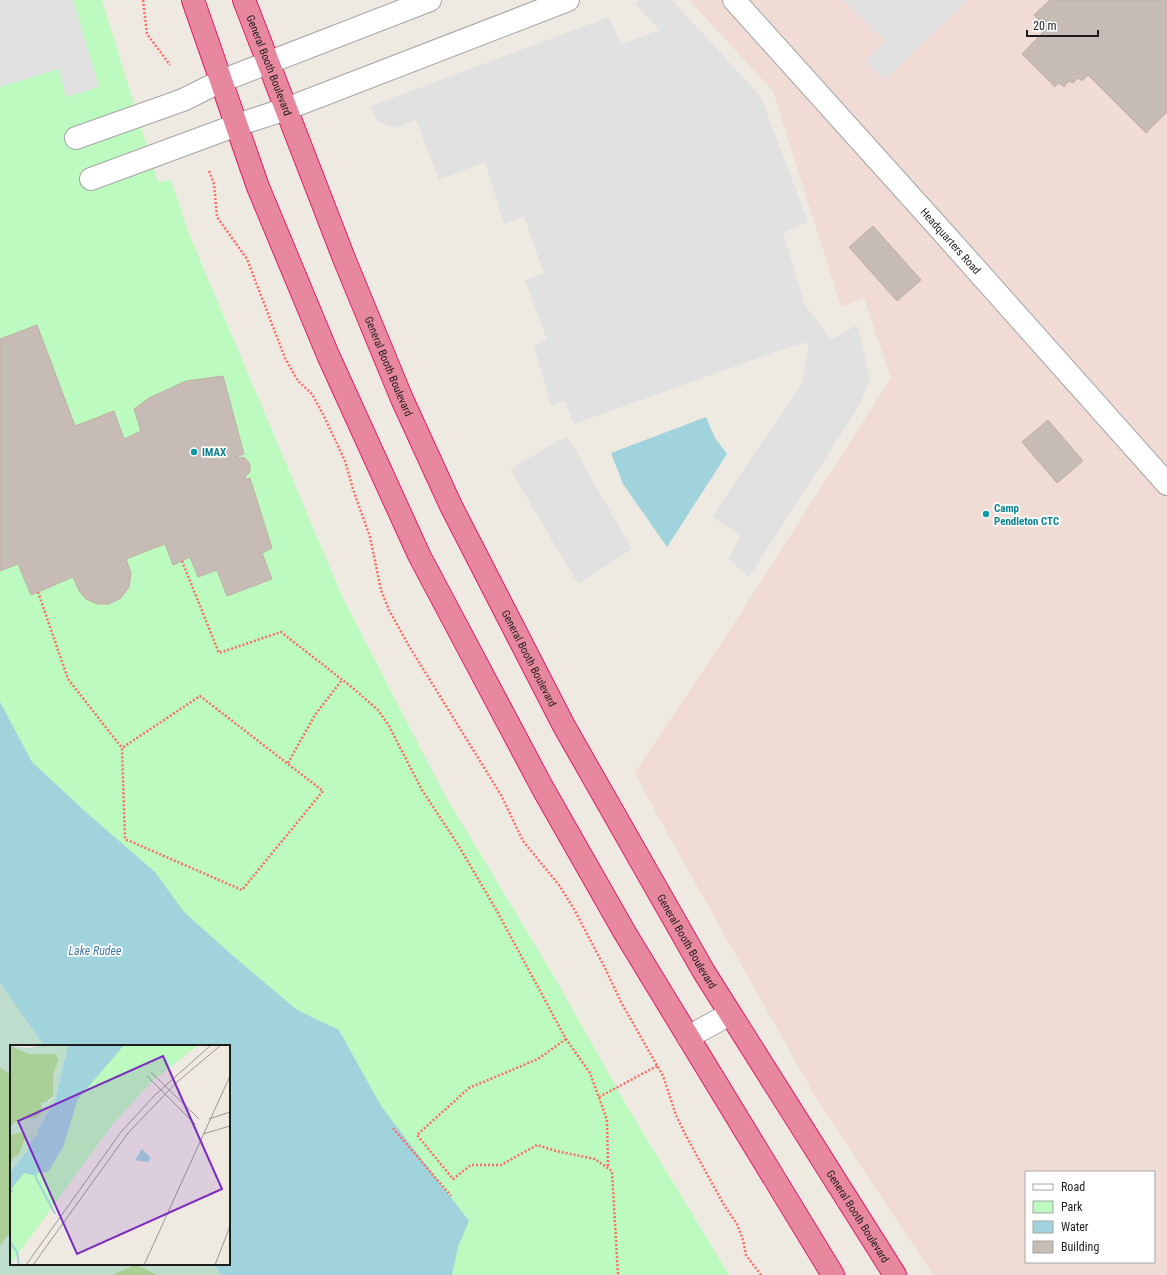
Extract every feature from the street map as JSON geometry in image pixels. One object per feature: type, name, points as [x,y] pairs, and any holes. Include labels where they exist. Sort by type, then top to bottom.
[{"type":"highway","points":[[193,0],[258,187],[328,355],[419,556],[542,787],[625,933],[833,1275]]},
{"type":"highway","name":"General Booth Boulevard","points":[[244,0],[345,261],[402,398],[451,506],[564,726],[704,972],[895,1275]]},
{"type":"street","points":[[76,138],[183,100],[221,81],[430,0]]},
{"type":"street","points":[[91,179],[237,125],[286,109],[568,0]]},
{"type":"street","name":"Headquarters Road","points":[[734,0],[1167,484]]},
{"type":"street","points":[[688,1037],[730,1014]]},
{"type":"path","points":[[143,0],[147,34],[170,65]]},
{"type":"path","points":[[209,171],[214,184],[217,218],[247,259],[285,358],[298,381],[312,394],[345,461],[370,537],[381,590],[389,610],[409,646],[501,795],[523,841],[559,885],[574,909],[621,1002],[663,1076],[676,1115],[724,1205],[737,1224],[743,1240],[746,1256],[761,1275]]},
{"type":"path","points":[[182,561],[219,653],[281,632],[378,710],[389,726],[422,790],[457,843],[498,913],[566,1039],[590,1073],[607,1120],[608,1168]]},
{"type":"path","points":[[38,592],[68,679],[122,748],[125,839],[242,890],[323,791],[200,696],[122,748]]},
{"type":"path","points":[[288,763],[315,715],[342,680]]},
{"type":"path","points":[[566,1039],[538,1059],[468,1088],[417,1135],[453,1179],[471,1165],[501,1165],[537,1145],[556,1151],[595,1159],[608,1168],[612,1171],[618,1275]]},
{"type":"path","points":[[599,1097],[657,1066]]},
{"type":"path","points":[[393,1128],[451,1196]]},
{"type":"shaded area","points":[[0,0],[73,0],[99,87],[66,97],[59,69],[0,87]]},
{"type":"shaded area","points":[[640,0],[672,0],[761,97],[808,222],[783,232],[805,305],[831,340],[857,325],[870,378],[861,403],[749,577],[728,559],[741,536],[712,517],[802,383],[809,342],[781,350],[574,424],[565,401],[551,406],[534,345],[547,340],[525,280],[544,273],[524,217],[504,224],[485,162],[439,180],[416,120],[394,128],[378,122],[371,106],[609,17],[621,44],[660,30],[635,4]]},
{"type":"shaded area","name":"Camp Pendleton CTC","points":[[689,0],[1167,0],[1167,1275],[933,1275],[816,1098],[660,820],[635,772],[717,650],[891,378],[864,298],[841,307],[773,91]]},
{"type":"shaded area","points":[[843,0],[968,0],[884,80],[865,61],[885,41]]},
{"type":"shaded area","points":[[567,436],[632,549],[578,584],[510,469]]},
{"type":"green space","points":[[0,0],[102,0],[158,182],[171,180],[189,234],[342,596],[443,792],[555,978],[624,1101],[729,1275],[293,1275],[230,1050],[230,1045],[228,1045],[0,889]]},
{"type":"green space","points":[[0,983],[43,1045],[10,1045],[10,1074],[0,1067]]},
{"type":"green space","points":[[0,1067],[10,1074],[10,1230],[9,1234],[0,1246]]},
{"type":"green space","points":[[10,1230],[10,1265],[134,1265],[112,1275],[0,1275],[0,1246],[9,1234]]},
{"type":"green space","points":[[134,1265],[138,1265],[158,1275],[112,1275]]},
{"type":"green space","points":[[138,1265],[215,1265],[221,1275],[158,1275]]},
{"type":"water","points":[[706,417],[715,438],[727,454],[667,547],[623,484],[611,453]]},
{"type":"water","name":"Lake Rudee","points":[[0,702],[32,762],[88,814],[155,872],[184,912],[297,1010],[339,1030],[381,1106],[469,1221],[458,1247],[452,1275],[221,1275],[215,1265],[230,1265],[230,1045],[43,1045],[0,983]]},
{"type":"building","points":[[1050,0],[1167,0],[1167,112],[1146,133],[1088,75],[1082,81],[1078,78],[1073,83],[1069,81],[1064,87],[1059,83],[1055,87],[1022,54],[1047,28],[1034,15]]},
{"type":"building","points":[[873,226],[921,280],[897,301],[849,247]]},
{"type":"building","points":[[37,325],[75,426],[114,411],[124,439],[141,431],[134,409],[149,398],[186,381],[223,376],[244,454],[235,457],[245,458],[250,464],[250,472],[245,477],[247,479],[250,478],[272,548],[262,553],[272,579],[227,596],[217,570],[198,577],[190,557],[173,565],[165,544],[126,559],[131,573],[129,587],[121,598],[109,604],[97,604],[86,599],[79,591],[73,577],[31,595],[18,564],[0,571],[0,339]]},
{"type":"building","points":[[1048,420],[1083,461],[1057,483],[1022,442]]},
{"type":"place","name":"IMAX","points":[[194,452]]},
{"type":"place","name":"Camp Pendleton CTC","points":[[986,514]]}]
